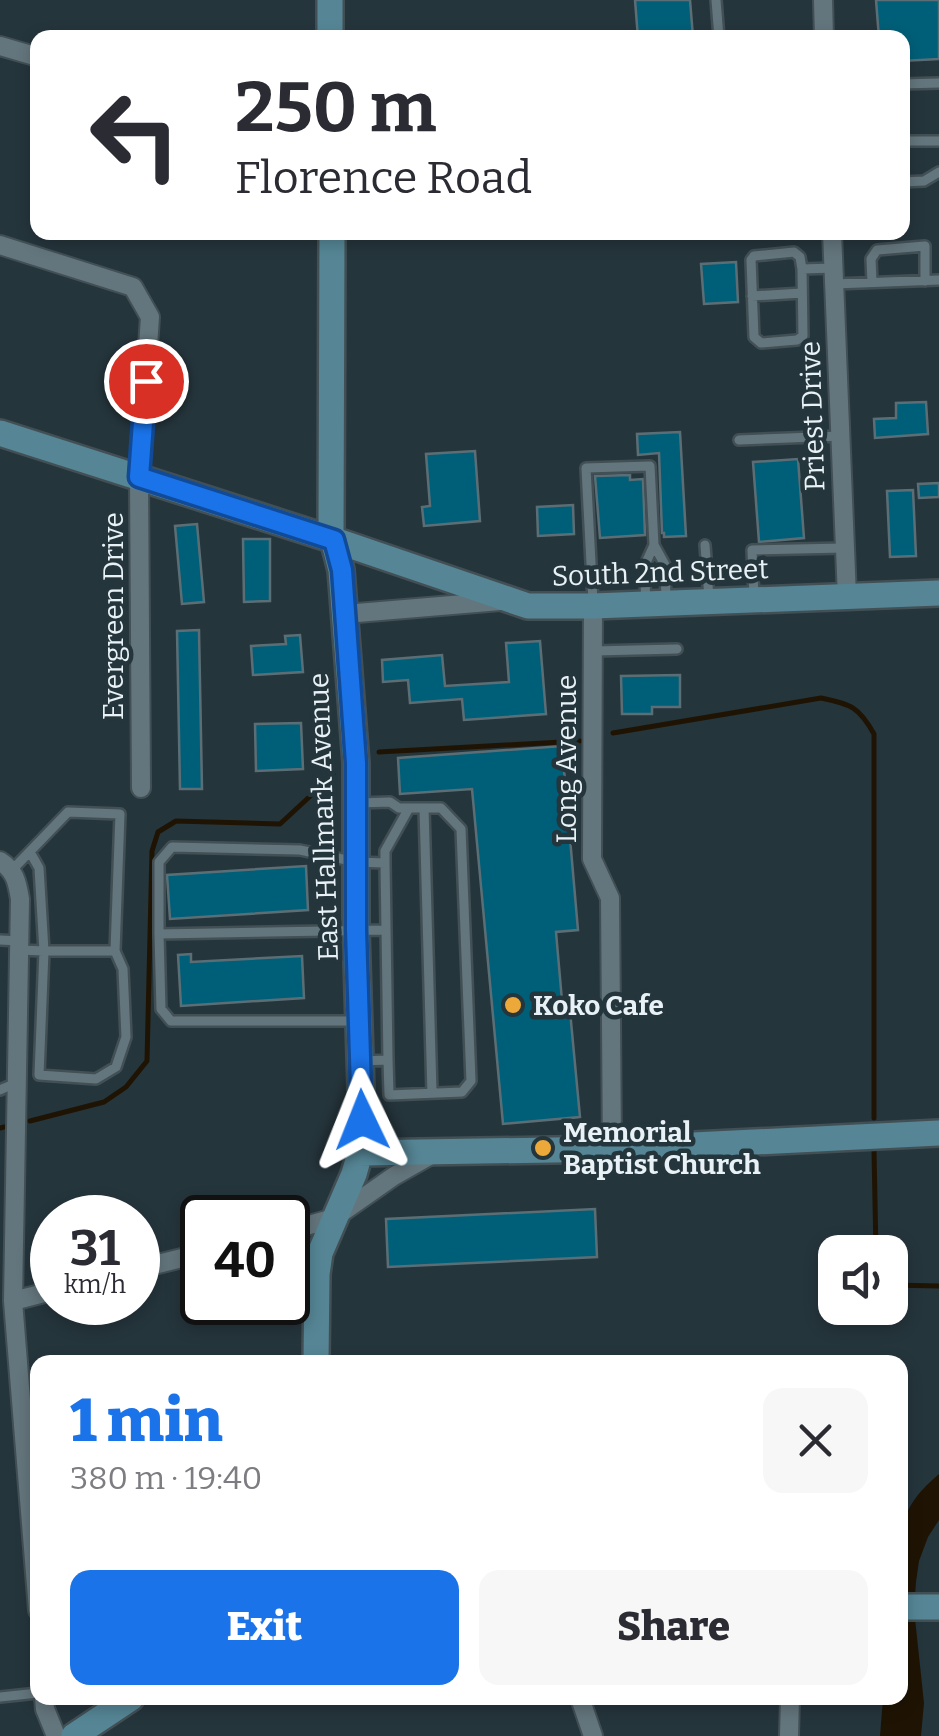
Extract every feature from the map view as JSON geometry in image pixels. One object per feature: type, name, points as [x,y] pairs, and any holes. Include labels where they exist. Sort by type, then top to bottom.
[{"type":"street","points":[[330,0],[330,30]]},
{"type":"street","points":[[822,0],[824,30]]},
{"type":"street","points":[[0,46],[30,55]]},
{"type":"street","name":"East Hallmark Avenue","points":[[332,240],[331,530],[342,570],[356,763],[360,1152]]},
{"type":"street","name":"Priest Drive","points":[[832,240],[847,596]]},
{"type":"street","name":"Evergreen Drive","points":[[0,246],[133,287],[150,317],[139,477],[141,788]]},
{"type":"street","name":"South 2nd Street","points":[[0,434],[528,606],[939,593]]},
{"type":"street","points":[[345,614],[511,600]]},
{"type":"street","name":"Long Avenue","points":[[593,606],[592,859],[610,898],[612,1149]]},
{"type":"street","points":[[6,865],[18,882],[20,899],[11,1082],[13,1301],[30,1511]]},
{"type":"street","points":[[316,1355],[316,1274],[320,1253],[360,1152],[612,1149],[939,1133]]},
{"type":"street","points":[[310,1225],[334,1218],[394,1176],[439,1152]]},
{"type":"street","points":[[13,1301],[30,1297]]},
{"type":"street","points":[[908,1607],[939,1607]]},
{"type":"street","points":[[45,1705],[56,1736]]},
{"type":"street","points":[[74,1736],[120,1705]]},
{"type":"street","points":[[582,1705],[593,1736]]},
{"type":"street","points":[[789,1736],[790,1705]]},
{"type":"lane","points":[[716,0],[718,30]]},
{"type":"lane","points":[[910,84],[939,82]]},
{"type":"lane","points":[[910,141],[939,140]]},
{"type":"lane","points":[[910,182],[924,181],[939,172]]},
{"type":"lane","points":[[872,282],[871,259],[876,250],[925,246],[925,281]]},
{"type":"lane","points":[[794,252],[800,257],[802,292],[803,336],[798,340],[761,343],[754,336],[751,260],[758,254],[794,252]]},
{"type":"lane","points":[[802,269],[872,282],[939,280]]},
{"type":"lane","points":[[752,296],[802,292]]},
{"type":"lane","points":[[738,440],[840,436]]},
{"type":"lane","points":[[593,606],[586,468],[650,466],[654,545],[665,565],[656,604]]},
{"type":"lane","points":[[654,545],[644,567],[656,604]]},
{"type":"lane","points":[[706,546],[709,602]]},
{"type":"lane","points":[[755,600],[752,550],[844,548]]},
{"type":"lane","points":[[594,651],[676,650]]},
{"type":"lane","points":[[356,803],[441,808],[461,829],[471,1081],[462,1092],[390,1095],[385,850],[409,808]]},
{"type":"lane","points":[[424,808],[432,1093]]},
{"type":"lane","points":[[6,865],[30,852],[68,812],[120,814],[115,952],[124,969],[126,1037],[116,1068],[96,1079],[39,1075],[11,1082]]},
{"type":"lane","points":[[359,1022],[172,1021],[160,1009],[159,862],[172,848],[300,850],[356,862],[385,863]]},
{"type":"lane","points":[[30,852],[40,868],[44,951],[39,1075]]},
{"type":"lane","points":[[159,934],[386,930]]},
{"type":"lane","points":[[0,940],[44,951],[115,952]]},
{"type":"lane","points":[[360,1061],[388,1060]]},
{"type":"lane","points":[[0,1698],[30,1695]]},
{"type":"shaded area","points":[[939,1474],[939,1520],[919,1561],[914,1609],[924,1703],[921,1736],[880,1736],[882,1705],[908,1705],[908,1510]]},
{"type":"building","points":[[635,0],[690,0],[692,30],[637,30]]},
{"type":"building","points":[[876,0],[939,0],[939,59],[910,61],[910,30],[878,30]]},
{"type":"building","points":[[736,262],[738,302],[704,304],[701,264]]},
{"type":"building","points":[[926,402],[928,434],[875,438],[874,419],[896,418],[896,403]]},
{"type":"building","points":[[680,432],[686,536],[664,537],[659,453],[638,455],[637,434]]},
{"type":"building","points":[[475,451],[480,521],[424,526],[422,507],[430,506],[426,454]]},
{"type":"building","points":[[798,459],[804,538],[759,542],[753,462]]},
{"type":"building","points":[[630,475],[630,480],[643,479],[645,535],[600,538],[595,476]]},
{"type":"building","points":[[939,483],[939,497],[919,498],[918,484]]},
{"type":"building","points":[[913,490],[916,556],[890,557],[887,491]]},
{"type":"building","points":[[573,505],[574,534],[538,536],[537,507]]},
{"type":"building","points":[[197,524],[204,602],[182,604],[175,526]]},
{"type":"building","points":[[243,539],[270,539],[270,601],[244,602]]},
{"type":"building","points":[[199,630],[202,789],[180,789],[177,631]]},
{"type":"building","points":[[300,635],[303,672],[253,675],[251,646],[286,644],[285,636]]},
{"type":"building","points":[[540,641],[546,714],[464,720],[462,699],[410,703],[408,680],[383,682],[382,660],[442,655],[445,686],[509,682],[506,643]]},
{"type":"building","points":[[680,675],[680,707],[652,707],[652,714],[622,714],[621,676]]},
{"type":"building","points":[[301,723],[303,769],[256,771],[255,724]]},
{"type":"building","points":[[562,746],[578,930],[556,932],[563,1012],[570,1011],[580,1117],[503,1124],[472,789],[400,794],[398,758]]},
{"type":"building","points":[[306,866],[308,910],[170,919],[167,875]]},
{"type":"building","points":[[191,954],[191,962],[302,956],[304,998],[181,1006],[178,955]]},
{"type":"building","points":[[595,1209],[597,1257],[388,1267],[386,1219]]},
{"type":"waterway","points":[[613,733],[821,698],[853,708],[869,725],[874,734],[874,1118]]},
{"type":"waterway","points":[[379,752],[580,741]]},
{"type":"waterway","points":[[30,1121],[104,1102],[126,1087],[147,1061],[152,851],[158,832],[176,821],[280,824],[333,775]]},
{"type":"waterway","points":[[0,1128],[4,1127]]},
{"type":"waterway","points":[[874,1151],[876,1235]]},
{"type":"waterway","points":[[908,1285],[939,1286]]},
{"type":"place","name":"Koko Cafe","points":[[513,1005]]},
{"type":"place","name":"Memorial Baptist Church","points":[[543,1148]]},
{"type":"route","points":[[146,381],[139,477],[334,540],[342,570],[356,763],[362,1120]]}]
